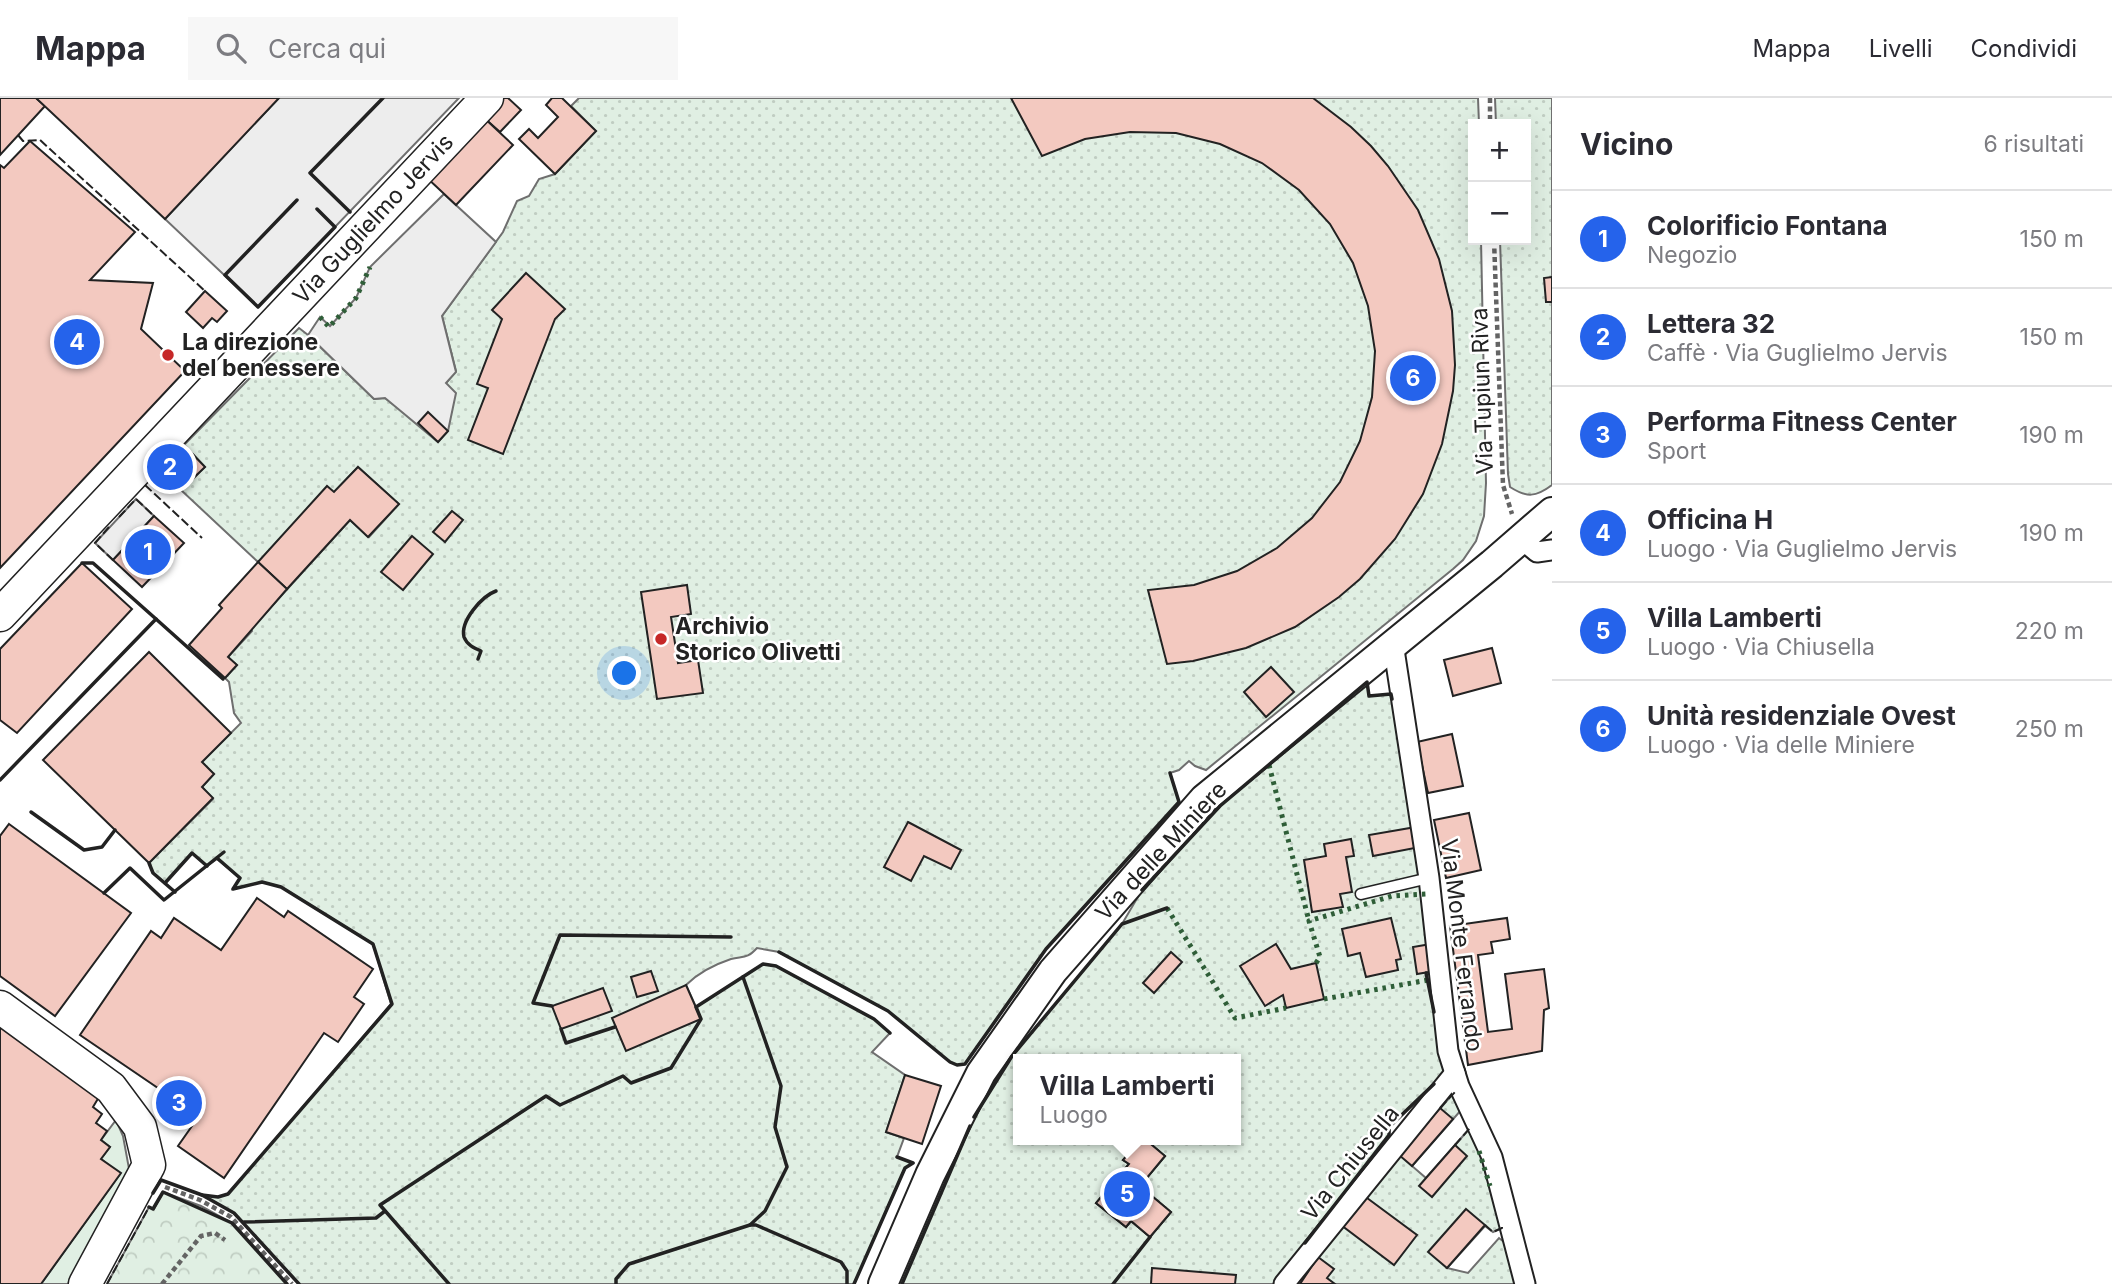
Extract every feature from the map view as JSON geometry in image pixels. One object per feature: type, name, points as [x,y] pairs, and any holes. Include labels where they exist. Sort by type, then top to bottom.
[{"type":"main road","name":"Via Guglielmo Jervis","points":[[0,615],[487,98]]},
{"type":"main road","points":[[0,1007],[111,1088],[140,1127],[149,1165],[85,1284]]},
{"type":"street","name":"Via delle Miniere","points":[[883,1284],[930,1175],[981,1073],[1053,971],[1204,799],[1552,512]]},
{"type":"street","points":[[1520,538],[1537,552],[1552,550]]},
{"type":"street","name":"Via Monte Ferrando","points":[[1393,643],[1429,878],[1446,1039],[1455,1073],[1492,1157],[1525,1284]]},
{"type":"street","name":"Via Chiusella","points":[[1284,1284],[1455,1073]]},
{"type":"lane","points":[[1361,894],[1429,878]]},
{"type":"path","points":[[1490,98],[1490,119]]},
{"type":"path","name":"Via Tupiun Riva","points":[[1494,245],[1503,485],[1520,538]]},
{"type":"path","points":[[134,1192],[153,1203],[163,1186],[200,1200],[231,1217],[292,1284]]},
{"type":"path","points":[[162,1284],[201,1236],[215,1233],[225,1240]]},
{"type":"green space","points":[[579,98],[1478,98],[1479,119],[1468,119],[1468,245],[1481,245],[1486,483],[1484,516],[1476,541],[1463,560],[1206,770],[1189,761],[1179,770],[1170,773],[1179,802],[1046,949],[965,1064],[950,1062],[888,1011],[779,952],[757,948],[748,956],[731,959],[707,969],[686,985],[696,1007],[763,964],[776,966],[874,1019],[890,1033],[872,1052],[905,1075],[886,1132],[904,1138],[897,1157],[913,1163],[905,1168],[854,1284],[299,1284],[234,1213],[202,1195],[218,1197],[228,1194],[391,1004],[373,944],[281,887],[262,882],[233,889],[240,878],[217,859],[207,866],[192,853],[165,883],[153,873],[149,863],[213,799],[202,787],[214,774],[202,762],[241,723],[234,713],[229,682],[225,678],[237,665],[228,657],[350,520],[369,537],[399,504],[358,467],[258,562],[181,490],[205,467],[184,445],[299,328],[374,399],[385,398],[418,423],[456,371],[442,316],[503,232],[517,201],[529,196],[539,179],[555,174],[596,131],[571,106]]},
{"type":"green space","points":[[1495,98],[1552,98],[1552,485],[1531,495],[1510,487],[1508,474],[1500,245],[1531,245],[1531,119],[1496,119]]},
{"type":"green space","points":[[1367,682],[1369,696],[1391,694],[1435,971],[1426,973],[1446,1068],[1444,1074],[1390,1127],[1389,1135],[1273,1284],[902,1284],[973,1118],[1013,1055],[1013,1145],[1241,1145],[1241,1054],[1014,1054],[1122,924],[1142,890],[1220,806]]},
{"type":"green space","points":[[1456,1090],[1462,1109],[1412,1166],[1426,1178],[1470,1128],[1502,1228],[1493,1232],[1485,1226],[1447,1268],[1468,1273],[1499,1238],[1509,1246],[1517,1284],[1300,1284],[1341,1225]]},
{"type":"green space","points":[[116,1120],[123,1136],[130,1174],[68,1284],[41,1284],[120,1174],[101,1159],[110,1147],[101,1140]]},
{"type":"green space","points":[[163,1192],[201,1206],[232,1223],[287,1284],[107,1284],[149,1207],[154,1209]]},
{"type":"shaded area","points":[[279,98],[459,98],[258,307],[165,219]]},
{"type":"shaded area","points":[[444,194],[496,242],[442,316],[456,372],[446,383],[456,393],[448,431],[438,442],[385,398],[374,399],[308,335],[320,317],[330,326],[356,298],[370,267]]},
{"type":"shaded area","points":[[136,499],[154,516],[113,560],[95,543]]},
{"type":"building","points":[[0,98],[36,98],[45,106],[0,155]]},
{"type":"building","points":[[36,98],[279,98],[165,219]]},
{"type":"building","points":[[499,98],[508,98],[521,110],[500,132],[482,116]]},
{"type":"building","points":[[552,98],[562,98],[596,131],[555,174],[519,139],[529,129],[538,138],[558,117],[546,105]]},
{"type":"building","points":[[1011,98],[1313,98],[1371,146],[1418,210],[1439,259],[1452,311],[1455,365],[1453,391],[1442,444],[1423,494],[1395,539],[1360,579],[1295,627],[1246,648],[1193,661],[1167,664],[1148,590],[1194,585],[1237,571],[1277,548],[1312,518],[1340,482],[1360,441],[1372,397],[1375,351],[1368,306],[1353,263],[1330,224],[1299,190],[1262,163],[1220,144],[1176,133],[1130,132],[1085,139],[1042,156]]},
{"type":"building","points":[[482,116],[513,145],[456,205],[425,176]]},
{"type":"building","points":[[30,141],[135,232],[90,280],[153,283],[141,329],[185,371],[0,568],[0,165],[4,168]]},
{"type":"building","points":[[526,273],[565,309],[555,319],[503,454],[468,440],[488,388],[477,384],[502,319],[492,310]]},
{"type":"building","points":[[1552,277],[1552,302],[1546,302],[1544,278]]},
{"type":"building","points":[[205,291],[227,311],[217,322],[212,318],[203,328],[186,312]]},
{"type":"building","points":[[428,412],[448,431],[438,442],[418,423]]},
{"type":"building","points":[[186,447],[205,467],[181,490],[162,472]]},
{"type":"building","points":[[358,467],[399,504],[368,537],[350,520],[287,589],[258,562],[327,486],[334,492]]},
{"type":"building","points":[[452,511],[463,520],[445,542],[433,532]]},
{"type":"building","points":[[154,516],[184,543],[142,587],[113,560]]},
{"type":"building","points":[[412,536],[433,554],[403,590],[381,572]]},
{"type":"building","points":[[258,562],[287,589],[228,657],[237,665],[225,678],[189,645],[222,608],[219,605]]},
{"type":"building","points":[[82,563],[132,609],[17,733],[0,720],[0,649]]},
{"type":"building","name":"Archivio Storico Olivetti","points":[[687,585],[691,614],[671,617],[678,663],[698,660],[703,693],[657,699],[641,592]]},
{"type":"building","points":[[1492,648],[1501,683],[1453,696],[1444,660]]},
{"type":"building","points":[[149,652],[231,733],[202,762],[214,774],[202,787],[213,798],[149,863],[43,760]]},
{"type":"building","points":[[1271,667],[1294,692],[1266,717],[1244,692]]},
{"type":"building","points":[[1452,734],[1463,786],[1428,793],[1417,742]]},
{"type":"building","points":[[1469,813],[1481,870],[1446,878],[1434,820]]},
{"type":"building","points":[[908,822],[961,850],[951,869],[924,856],[911,881],[884,867]]},
{"type":"building","points":[[9,824],[131,913],[55,1016],[0,976],[0,836]]},
{"type":"building","points":[[1416,827],[1420,847],[1373,856],[1369,835]]},
{"type":"building","points":[[1351,839],[1354,856],[1346,857],[1352,892],[1340,894],[1343,907],[1312,912],[1304,860],[1326,856],[1324,844]]},
{"type":"building","points":[[257,898],[284,917],[288,911],[373,969],[354,997],[364,1004],[338,1042],[324,1033],[224,1178],[178,1146],[199,1116],[80,1035],[151,931],[161,938],[174,918],[221,950]]},
{"type":"building","points":[[1391,918],[1401,959],[1396,960],[1398,970],[1366,977],[1360,953],[1348,956],[1342,929]]},
{"type":"building","points":[[1507,918],[1510,939],[1491,942],[1493,953],[1478,955],[1488,1032],[1512,1029],[1505,974],[1544,969],[1549,1008],[1544,1010],[1542,1051],[1468,1065],[1450,926]]},
{"type":"building","points":[[1276,944],[1291,969],[1316,963],[1324,999],[1286,1008],[1283,995],[1265,1006],[1240,966]]},
{"type":"building","points":[[1431,944],[1435,971],[1417,974],[1413,947]]},
{"type":"building","points":[[1171,952],[1182,962],[1154,993],[1143,983]]},
{"type":"building","points":[[651,971],[658,991],[637,997],[631,977]]},
{"type":"building","points":[[686,985],[701,1019],[626,1051],[612,1018]]},
{"type":"building","points":[[603,988],[612,1011],[561,1029],[552,1006]]},
{"type":"building","points":[[0,1020],[99,1097],[93,1107],[102,1114],[96,1123],[107,1131],[101,1140],[110,1147],[101,1159],[121,1173],[41,1284],[0,1284]]},
{"type":"building","points":[[905,1075],[941,1086],[922,1144],[886,1132]]},
{"type":"building","points":[[1440,1108],[1453,1119],[1412,1166],[1399,1155]]},
{"type":"building","points":[[1136,1145],[1152,1145],[1165,1156],[1140,1186],[1171,1212],[1150,1237],[1131,1221],[1126,1227],[1096,1203],[1129,1164],[1123,1160]]},
{"type":"building","points":[[1136,1145],[1152,1145],[1165,1156],[1140,1186],[1171,1212],[1150,1237],[1131,1221],[1126,1227],[1096,1203],[1129,1164],[1123,1160]]},
{"type":"building","points":[[1455,1145],[1467,1156],[1432,1197],[1419,1186]]},
{"type":"building","points":[[1363,1195],[1417,1235],[1394,1265],[1341,1225]]},
{"type":"building","points":[[1466,1209],[1485,1225],[1447,1268],[1428,1252]]},
{"type":"building","points":[[1318,1257],[1334,1269],[1327,1278],[1335,1284],[1300,1284]]},
{"type":"building","points":[[1152,1268],[1236,1275],[1235,1284],[1151,1284]]},
{"type":"hedge","points":[[320,317],[329,327],[356,298],[370,267]]},
{"type":"hedge","points":[[1269,765],[1309,921]]},
{"type":"hedge","points":[[1316,963],[1320,957],[1309,921],[1392,896],[1426,894]]},
{"type":"hedge","points":[[1167,908],[1235,1018],[1286,1008]]},
{"type":"hedge","points":[[1324,999],[1428,980]]},
{"type":"hedge","points":[[1479,1151],[1490,1186]]},
{"type":"fence","points":[[18,135],[23,141],[40,140],[205,291]]},
{"type":"fence","points":[[145,485],[202,538]]},
{"type":"fence","points":[[119,517],[136,499],[154,516]]},
{"type":"fence","points":[[109,527],[95,543],[113,560]]},
{"type":"fence","points":[[1440,1108],[1455,1092]]},
{"type":"fence","points":[[1455,1145],[1470,1128]]},
{"type":"fence","points":[[107,1284],[149,1207]]},
{"type":"fence","points":[[1485,1225],[1493,1232],[1502,1228],[1502,1225]]},
{"type":"wall","points":[[350,212],[310,173],[383,98]]},
{"type":"wall","points":[[297,200],[225,275],[258,307],[335,227],[317,209]]},
{"type":"wall","points":[[0,780],[156,619],[93,563],[82,563]]},
{"type":"wall","points":[[478,659],[481,651],[469,644],[464,637],[465,624],[479,604],[496,591]]},
{"type":"wall","points":[[156,619],[223,679]]},
{"type":"wall","points":[[1142,890],[1220,806],[1367,682],[1369,696],[1391,694],[1392,699]]},
{"type":"wall","points":[[779,952],[888,1011],[950,1062],[965,1064],[1046,949],[1179,802],[1170,773]]},
{"type":"wall","points":[[31,812],[84,850],[102,847],[115,830]]},
{"type":"wall","points":[[104,893],[130,868],[164,900],[224,852]]},
{"type":"wall","points":[[165,883],[192,853],[207,866]]},
{"type":"wall","points":[[202,1195],[218,1197],[228,1194],[392,1004],[373,944],[281,887],[262,882],[233,889],[240,878],[217,858]]},
{"type":"wall","points":[[149,863],[153,873],[175,892]]},
{"type":"wall","points":[[1014,1054],[1122,924],[1167,908]]},
{"type":"wall","points":[[552,1006],[533,1003],[560,935],[731,937]]},
{"type":"wall","points":[[449,1284],[380,1205],[546,1096],[560,1105],[623,1076],[631,1083],[671,1068],[701,1019],[696,1007],[763,964],[776,966],[874,1019],[890,1033]]},
{"type":"wall","points":[[1426,973],[1434,1012]]},
{"type":"wall","points":[[743,977],[781,1086],[775,1127],[787,1167],[765,1211],[750,1225]]},
{"type":"wall","points":[[561,1029],[566,1043],[615,1027]]},
{"type":"wall","points":[[974,1117],[1013,1055]]},
{"type":"wall","points":[[1305,1243],[1389,1135],[1389,1127],[1434,1084]]},
{"type":"wall","points":[[902,1284],[970,1126]]},
{"type":"wall","points":[[854,1284],[905,1168],[913,1163],[897,1157]]},
{"type":"wall","points":[[153,1193],[161,1180],[202,1195],[234,1213],[299,1284]]},
{"type":"wall","points":[[149,1207],[153,1209],[163,1192],[232,1223],[287,1284]]},
{"type":"wall","points":[[244,1222],[376,1218],[385,1211]]},
{"type":"wall","points":[[616,1284],[616,1279],[629,1264],[750,1225],[756,1225],[841,1262],[847,1271],[847,1284]]},
{"type":"wall","points":[[1113,1284],[1150,1237]]},
{"type":"place","name":"Officina H","points":[[77,342]]},
{"type":"place","name":"La direzione del benessere","points":[[168,355]]},
{"type":"place","name":"Unità residenziale Ovest","points":[[1413,378]]},
{"type":"place","name":"Lettera 32","points":[[170,467]]},
{"type":"place","name":"Colorificio Fontana","points":[[148,552]]},
{"type":"place","name":"Archivio Storico Olivetti","points":[[661,639]]},
{"type":"place","name":"Performa Fitness Center","points":[[179,1103]]},
{"type":"place","name":"Villa Lamberti","points":[[1127,1194]]}]
